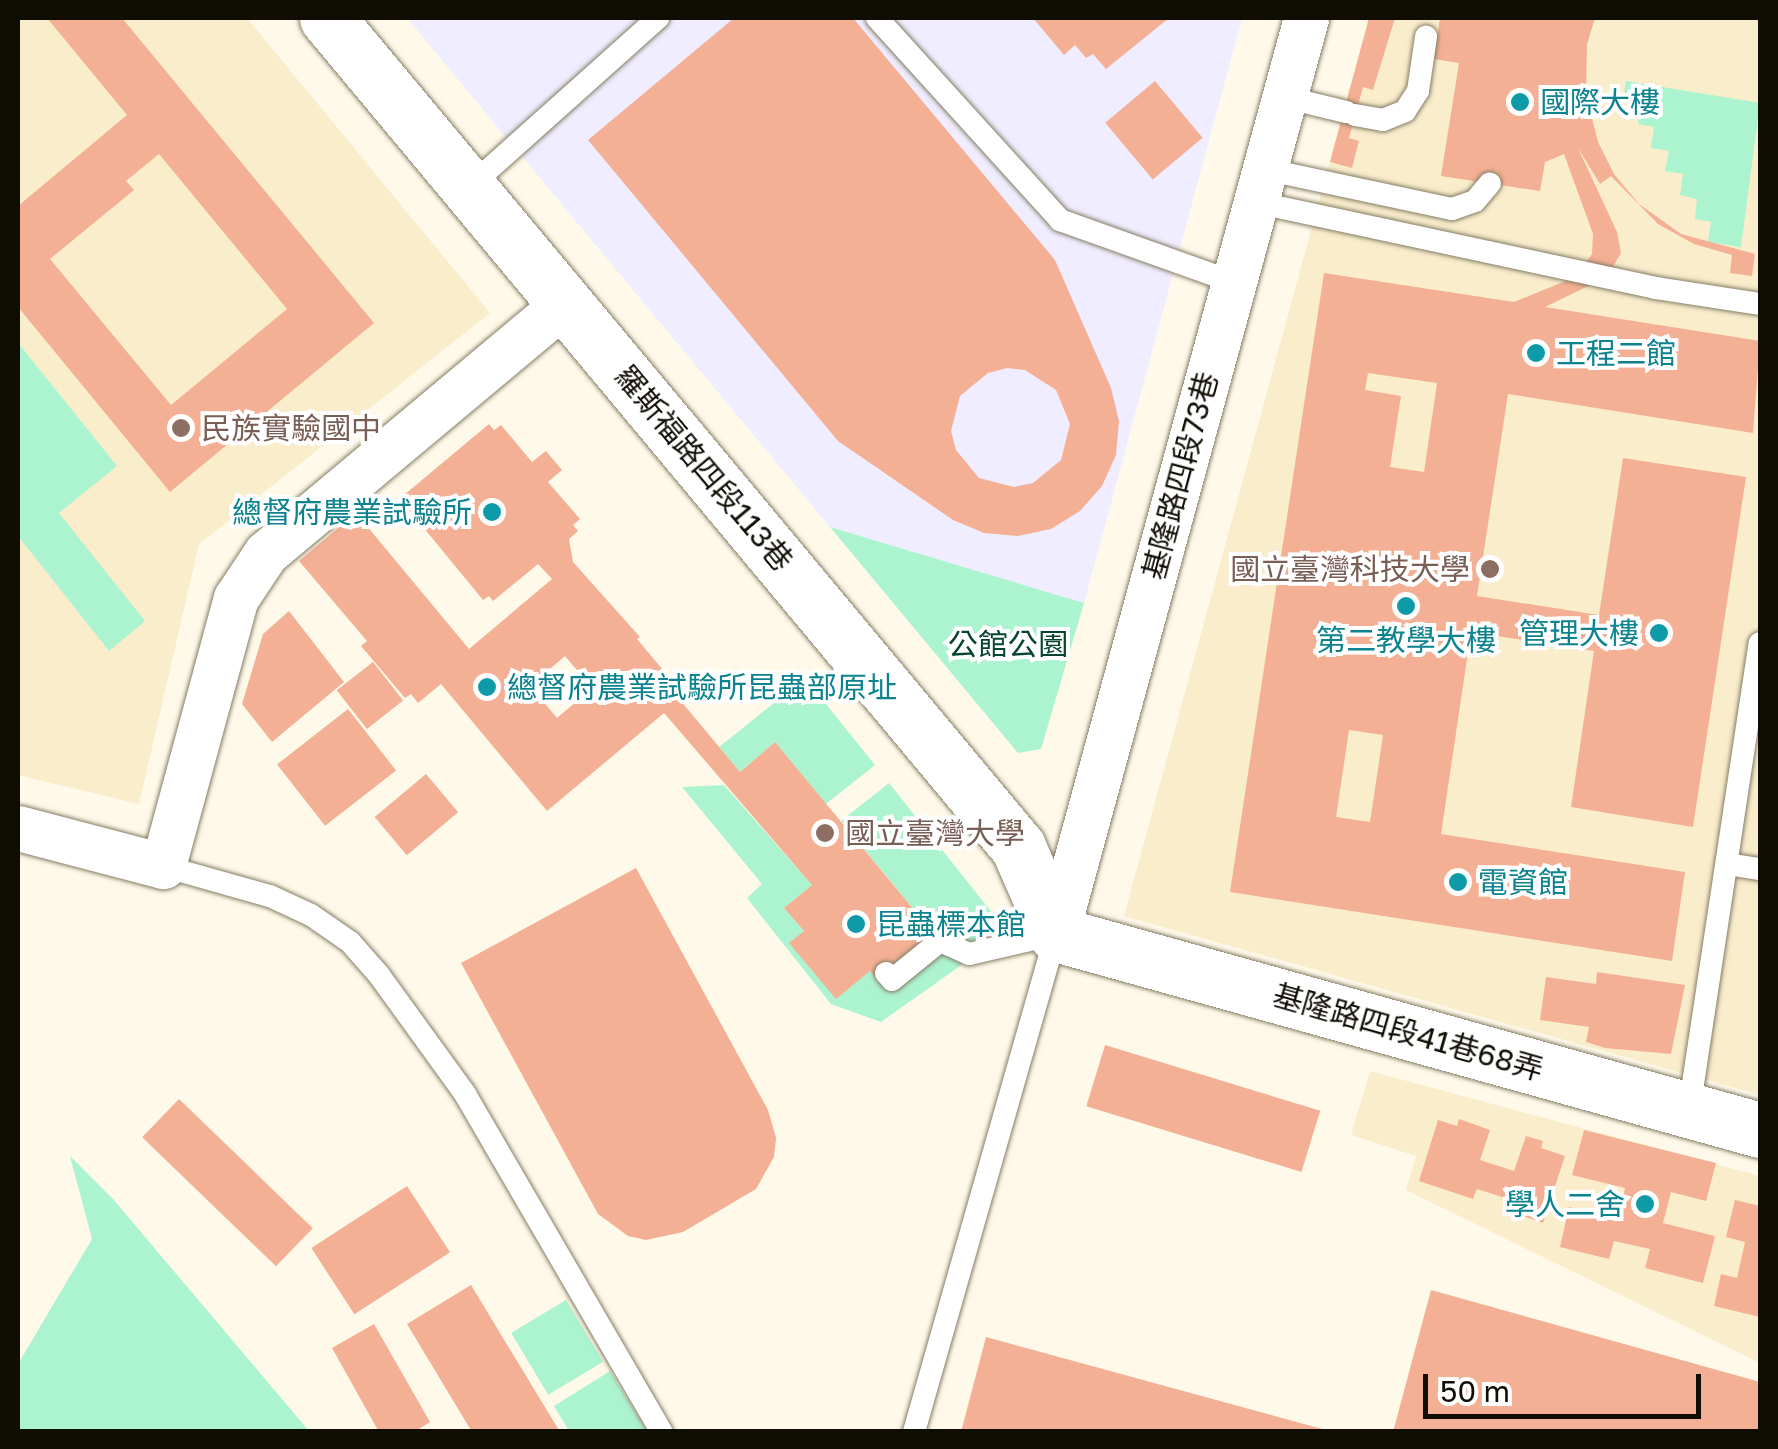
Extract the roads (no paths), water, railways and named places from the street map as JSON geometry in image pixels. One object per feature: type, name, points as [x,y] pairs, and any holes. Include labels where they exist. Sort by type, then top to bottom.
[{"type":"street","name":"羅斯福路四段113巷","points":[[327,18],[1018,848],[1056,934]]},
{"type":"street","name":"基隆路四段73巷","points":[[1056,934],[1306,18]]},
{"type":"street","points":[[20,833],[163,866],[236,598],[266,553],[566,302]]},
{"type":"street","name":"基隆路四段41巷68弄","points":[[1056,934],[1760,1130]]},
{"type":"lane","points":[[470,187],[658,18]]},
{"type":"lane","points":[[877,18],[1060,220],[1233,282]]},
{"type":"lane","points":[[1284,97],[1384,120],[1405,111],[1418,91],[1426,38]]},
{"type":"lane","points":[[1259,186],[1452,209],[1475,201],[1490,183]]},
{"type":"lane","points":[[1259,186],[1656,288],[1760,304]]},
{"type":"lane","points":[[1690,1110],[1760,642]]},
{"type":"lane","points":[[1727,864],[1760,869]]},
{"type":"lane","points":[[163,866],[270,896],[311,915],[350,942],[379,974],[466,1094],[662,1432]]},
{"type":"lane","points":[[886,973],[892,980],[940,941],[969,954],[1056,934],[914,1432]]},
{"type":"place","name":"國際大樓","points":[[1520,102]]},
{"type":"place","name":"工程二館","points":[[1536,353]]},
{"type":"place","name":"民族實驗國中","points":[[181,428]]},
{"type":"place","name":"總督府農業試驗所","points":[[492,512]]},
{"type":"place","name":"國立臺灣科技大學","points":[[1490,569]]},
{"type":"place","name":"第二教學大樓","points":[[1406,606]]},
{"type":"place","name":"管理大樓","points":[[1659,633]]},
{"type":"place","name":"總督府農業試驗所昆蟲部原址","points":[[487,687]]},
{"type":"place","name":"國立臺灣大學","points":[[825,833]]},
{"type":"place","name":"電資館","points":[[1458,882]]},
{"type":"place","name":"昆蟲標本館","points":[[856,924]]},
{"type":"place","name":"學人二舍","points":[[1645,1204]]},
{"type":"park label","name":"公館公園","points":[[1008,644]]}]
